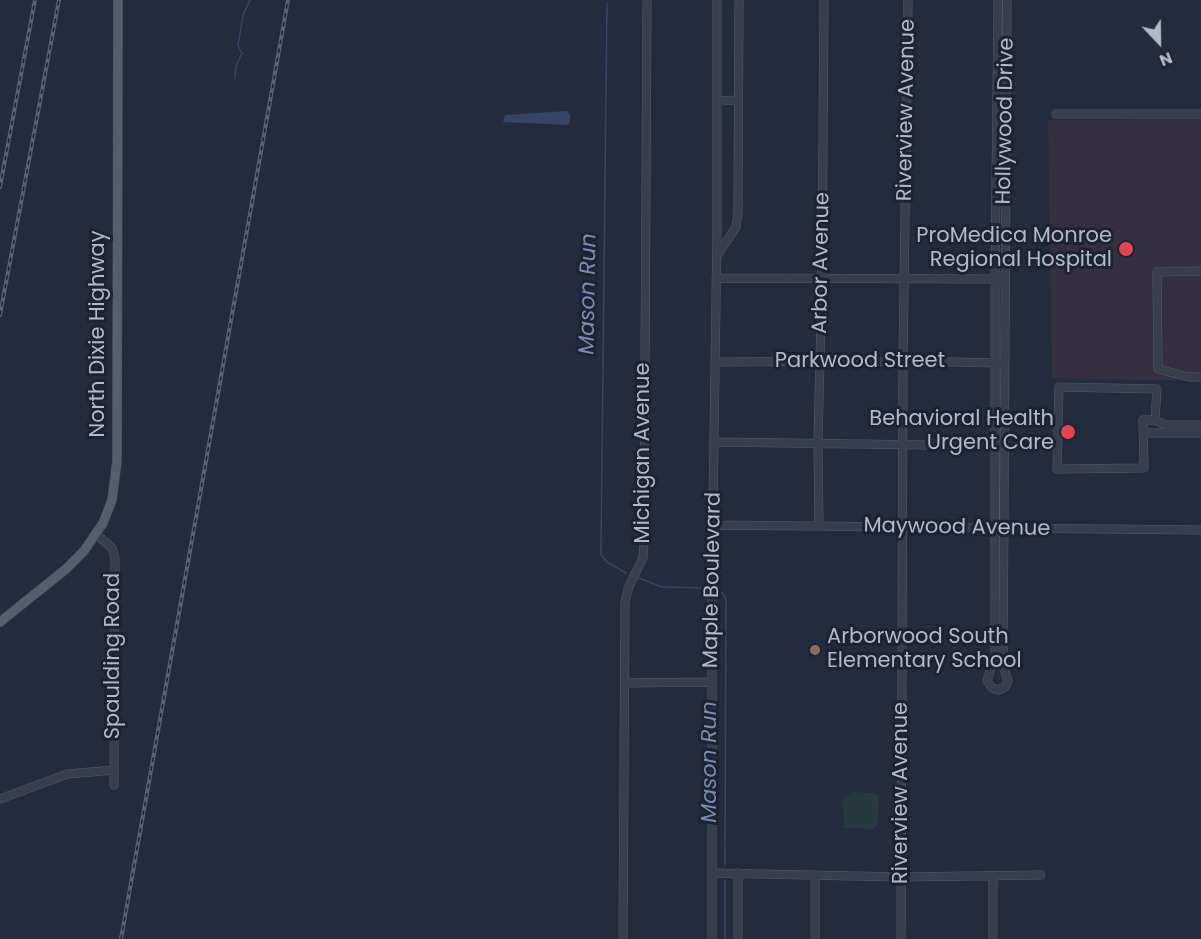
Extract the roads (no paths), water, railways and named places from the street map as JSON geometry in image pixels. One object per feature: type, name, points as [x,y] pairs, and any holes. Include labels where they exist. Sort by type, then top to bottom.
[{"type":"main road","name":"North Dixie Highway","points":[[0,622],[76,559],[103,523],[112,500],[117,461],[118,0]]},
{"type":"street","name":"Michigan Avenue","points":[[622,939],[625,602],[629,586],[643,558],[644,543],[647,0]]},
{"type":"street","name":"Maple Boulevard","points":[[712,939],[711,682],[717,230],[717,0]]},
{"type":"street","points":[[716,257],[736,227],[738,213],[739,0]]},
{"type":"street","name":"Arbor Avenue","points":[[819,526],[824,0]]},
{"type":"street","name":"Riverview Avenue","points":[[901,939],[903,361],[908,0]]},
{"type":"street","name":"Hollywood Drive","points":[[998,0],[995,363],[1000,446],[1004,528],[1003,666],[1008,681],[1005,687],[998,690],[992,688],[987,681],[995,655],[994,528],[1000,446],[1005,363],[1007,0]]},
{"type":"street","points":[[718,101],[738,100]]},
{"type":"street","points":[[1056,114],[1201,114]]},
{"type":"street","points":[[717,230],[726,231],[736,227]]},
{"type":"street","points":[[1201,271],[1157,272],[1157,292],[1158,369],[1189,377],[1201,377]]},
{"type":"street","points":[[716,278],[1005,279]]},
{"type":"street","name":"Parkwood Street","points":[[715,362],[1005,363]]},
{"type":"street","points":[[1155,420],[1157,389],[1059,387],[1057,469],[1144,468],[1143,420],[1155,420],[1165,425],[1201,425]]},
{"type":"street","points":[[1143,429],[1147,433],[1201,433]]},
{"type":"street","points":[[714,442],[1000,446]]},
{"type":"street","name":"Maywood Avenue","points":[[713,525],[1201,530]]},
{"type":"street","name":"Spaulding Road","points":[[96,534],[112,548],[115,558],[114,785]]},
{"type":"street","points":[[625,683],[711,682]]},
{"type":"street","points":[[0,800],[67,774],[114,770]]},
{"type":"street","points":[[712,873],[901,877],[1041,875]]},
{"type":"street","points":[[738,873],[738,939]]},
{"type":"street","points":[[815,875],[815,939]]},
{"type":"street","points":[[993,876],[993,939]]},
{"type":"water","points":[[567,111],[570,115],[568,125],[503,122],[505,115]]},
{"type":"waterway","points":[[235,78],[236,66],[242,53],[238,46],[243,15],[250,0]]},
{"type":"waterway","name":"Mason Run","points":[[607,3],[601,555],[607,562],[626,573]]},
{"type":"waterway","name":"Mason Run","points":[[639,578],[662,587],[705,588]]},
{"type":"waterway","name":"Mason Run","points":[[718,589],[725,596],[726,601],[725,865]]},
{"type":"waterway","name":"Mason Run","points":[[725,880],[725,939]]},
{"type":"railway","points":[[0,187],[35,0]]},
{"type":"railway","points":[[0,315],[59,0]]},
{"type":"railway","points":[[121,939],[288,0]]},
{"type":"place","name":"ProMedica Monroe Regional Hospital","points":[[1126,249]]},
{"type":"place","name":"Behavioral Health Urgent Care","points":[[1068,432]]},
{"type":"place","name":"Arborwood South Elementary School","points":[[815,650]]}]
